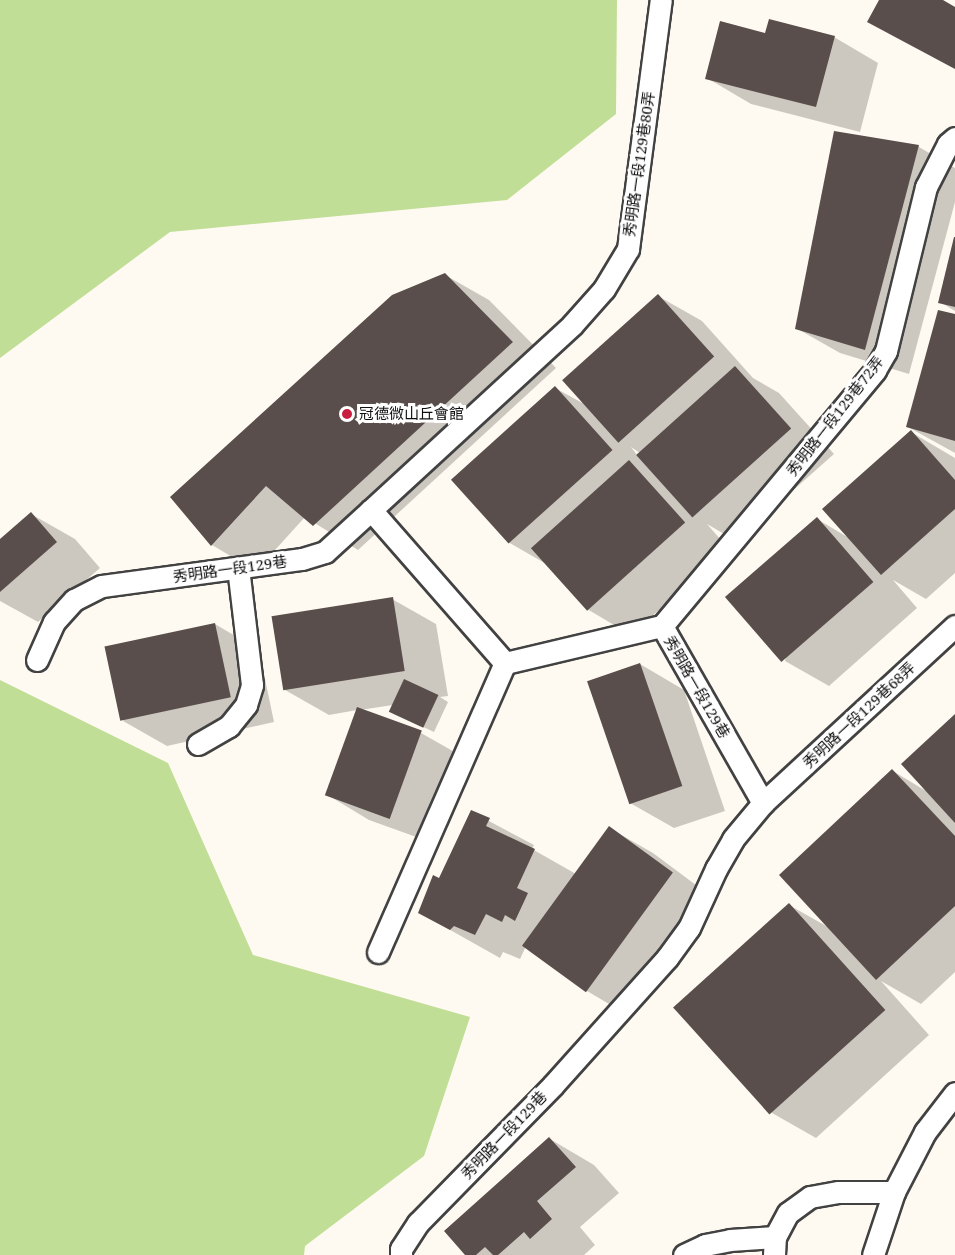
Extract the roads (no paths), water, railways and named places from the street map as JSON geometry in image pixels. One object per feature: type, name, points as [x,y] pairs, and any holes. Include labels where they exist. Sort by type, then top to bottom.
[{"type":"lane","name":"秀明路一段129巷80弄","points":[[370,510],[572,326],[604,289],[628,249],[661,0]]},
{"type":"lane","name":"秀明路一段129巷72弄","points":[[662,626],[875,370],[886,351],[926,187],[948,144],[955,138]]},
{"type":"lane","name":"秀明路一段129巷","points":[[37,660],[54,622],[74,600],[102,586],[302,559],[325,552],[370,510]]},
{"type":"lane","points":[[370,510],[505,663],[378,952]]},
{"type":"lane","points":[[198,744],[229,726],[246,705],[252,685],[238,568]]},
{"type":"lane","name":"秀明路一段129巷","points":[[401,1255],[401,1249],[418,1223],[553,1085],[667,958],[689,928],[716,869],[733,839],[764,803],[662,626],[505,663]]},
{"type":"lane","name":"秀明路一段129巷68弄","points":[[764,803],[955,626]]},
{"type":"lane","points":[[873,1255],[894,1192],[925,1132],[955,1093]]},
{"type":"lane","points":[[684,1255],[705,1245],[730,1240],[774,1246],[788,1213],[810,1197],[839,1192],[894,1192]]},
{"type":"place","name":"冠德微山丘會館","points":[[347,414]]}]
